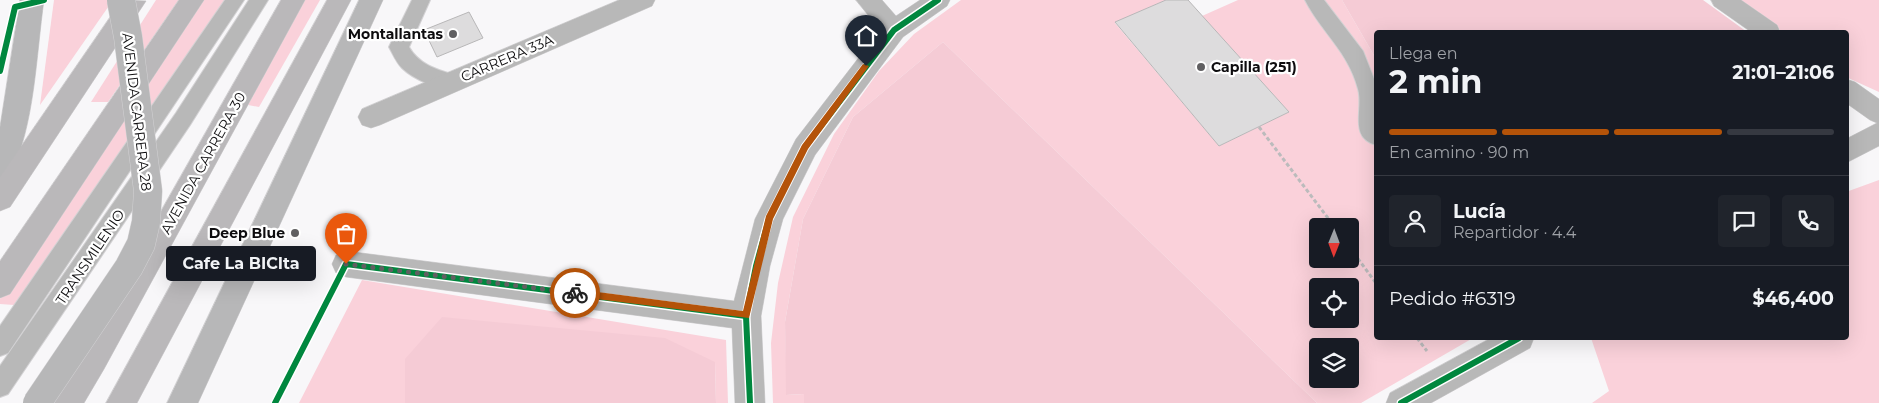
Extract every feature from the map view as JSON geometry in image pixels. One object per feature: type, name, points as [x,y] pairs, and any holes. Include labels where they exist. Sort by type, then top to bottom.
[{"type":"highway","points":[[0,199],[135,0]]},
{"type":"highway","points":[[0,285],[192,0]]},
{"type":"highway","name":"AVENIDA CARRERA 30","points":[[66,403],[93,359],[293,0]]},
{"type":"highway","points":[[121,403],[339,0]]},
{"type":"main road","points":[[0,168],[14,124],[32,0]]},
{"type":"main road","name":"AVENIDA CARRERA 28","points":[[37,403],[129,267],[141,244],[146,222],[148,191],[128,37],[121,0]]},
{"type":"main road","points":[[182,403],[371,0]]},
{"type":"street","name":"CARRERA 33A","points":[[371,117],[644,0]]},
{"type":"street","points":[[868,0],[894,30]]},
{"type":"street","points":[[750,403],[746,328],[769,219],[805,147],[894,30],[938,0]]},
{"type":"street","points":[[1723,0],[1765,30]]},
{"type":"street","points":[[1849,91],[1879,113]]},
{"type":"street","points":[[1849,150],[1879,133]]},
{"type":"street","points":[[346,264],[746,328]]},
{"type":"street","points":[[1401,403],[1515,340]]},
{"type":"lane","name":"TRANSMILENIO","points":[[0,344],[235,0]]},
{"type":"lane","name":"TRANSMILENIO","points":[[0,386],[183,119],[259,0]]},
{"type":"lane","points":[[421,0],[399,47],[405,61],[421,72],[451,82]]},
{"type":"lane","points":[[1314,0],[1356,56],[1369,91],[1368,128],[1374,135]]},
{"type":"path","points":[[1259,126],[1328,218]]},
{"type":"path","points":[[1359,260],[1374,280]]},
{"type":"shaded area","points":[[54,0],[113,0],[40,105]]},
{"type":"shaded area","points":[[156,0],[179,0],[108,102],[91,102]]},
{"type":"shaded area","points":[[202,0],[225,0],[14,305],[0,304],[0,299]]},
{"type":"shaded area","points":[[304,0],[320,0],[259,107],[248,105]]},
{"type":"shaded area","points":[[961,0],[1166,0],[1115,23],[1219,146],[1289,112],[1202,16],[1238,0],[1342,0],[1374,56],[1374,340],[1470,340],[1361,403],[1317,403],[943,42],[853,117],[803,219],[785,322],[787,395],[804,394],[804,403],[773,403],[771,343],[778,283],[793,217],[834,134],[879,71],[914,34]]},
{"type":"shaded area","points":[[1342,0],[1703,0],[1744,30],[1374,30],[1374,56]]},
{"type":"shaded area","points":[[1737,0],[1879,0],[1879,92],[1849,78],[1849,30],[1780,30]]},
{"type":"shaded area","points":[[943,42],[1317,403],[804,403],[804,394],[786,395],[785,322],[803,219],[853,117]]},
{"type":"shaded area","points":[[1879,180],[1879,403],[1592,403],[1609,391],[1592,340],[1849,340],[1849,191]]},
{"type":"shaded area","points":[[362,280],[726,340],[728,403],[716,403],[715,362],[405,359],[405,403],[299,403]]},
{"type":"shaded area","points":[[442,317],[665,338],[715,362],[716,403],[405,403],[405,359]]},
{"type":"building","name":"Capilla (251)","points":[[1166,0],[1188,0],[1289,112],[1219,146],[1115,22]]},
{"type":"building","name":"Montallantas","points":[[469,12],[483,38],[437,57],[424,30]]},
{"type":"cycle path","points":[[0,71],[15,7],[44,0]]},
{"type":"cycle path","points":[[750,403],[746,316],[756,266],[769,219],[805,147],[894,30],[938,0]]},
{"type":"cycle path","points":[[275,403],[346,264],[746,316]]},
{"type":"cycle path","points":[[1401,403],[1515,340]]},
{"type":"way so far","points":[[346,264],[575,293]]},
{"type":"place","name":"Montallantas","points":[[453,34]]},
{"type":"place","name":"Capilla (251)","points":[[1201,67]]},
{"type":"place","name":"Deep Blue","points":[[295,233]]},
{"type":"place","name":"Cafe La BICIta","points":[[346,264]]},
{"type":"route","points":[[575,293],[746,316],[756,266],[769,219],[805,147],[866,66]]}]
